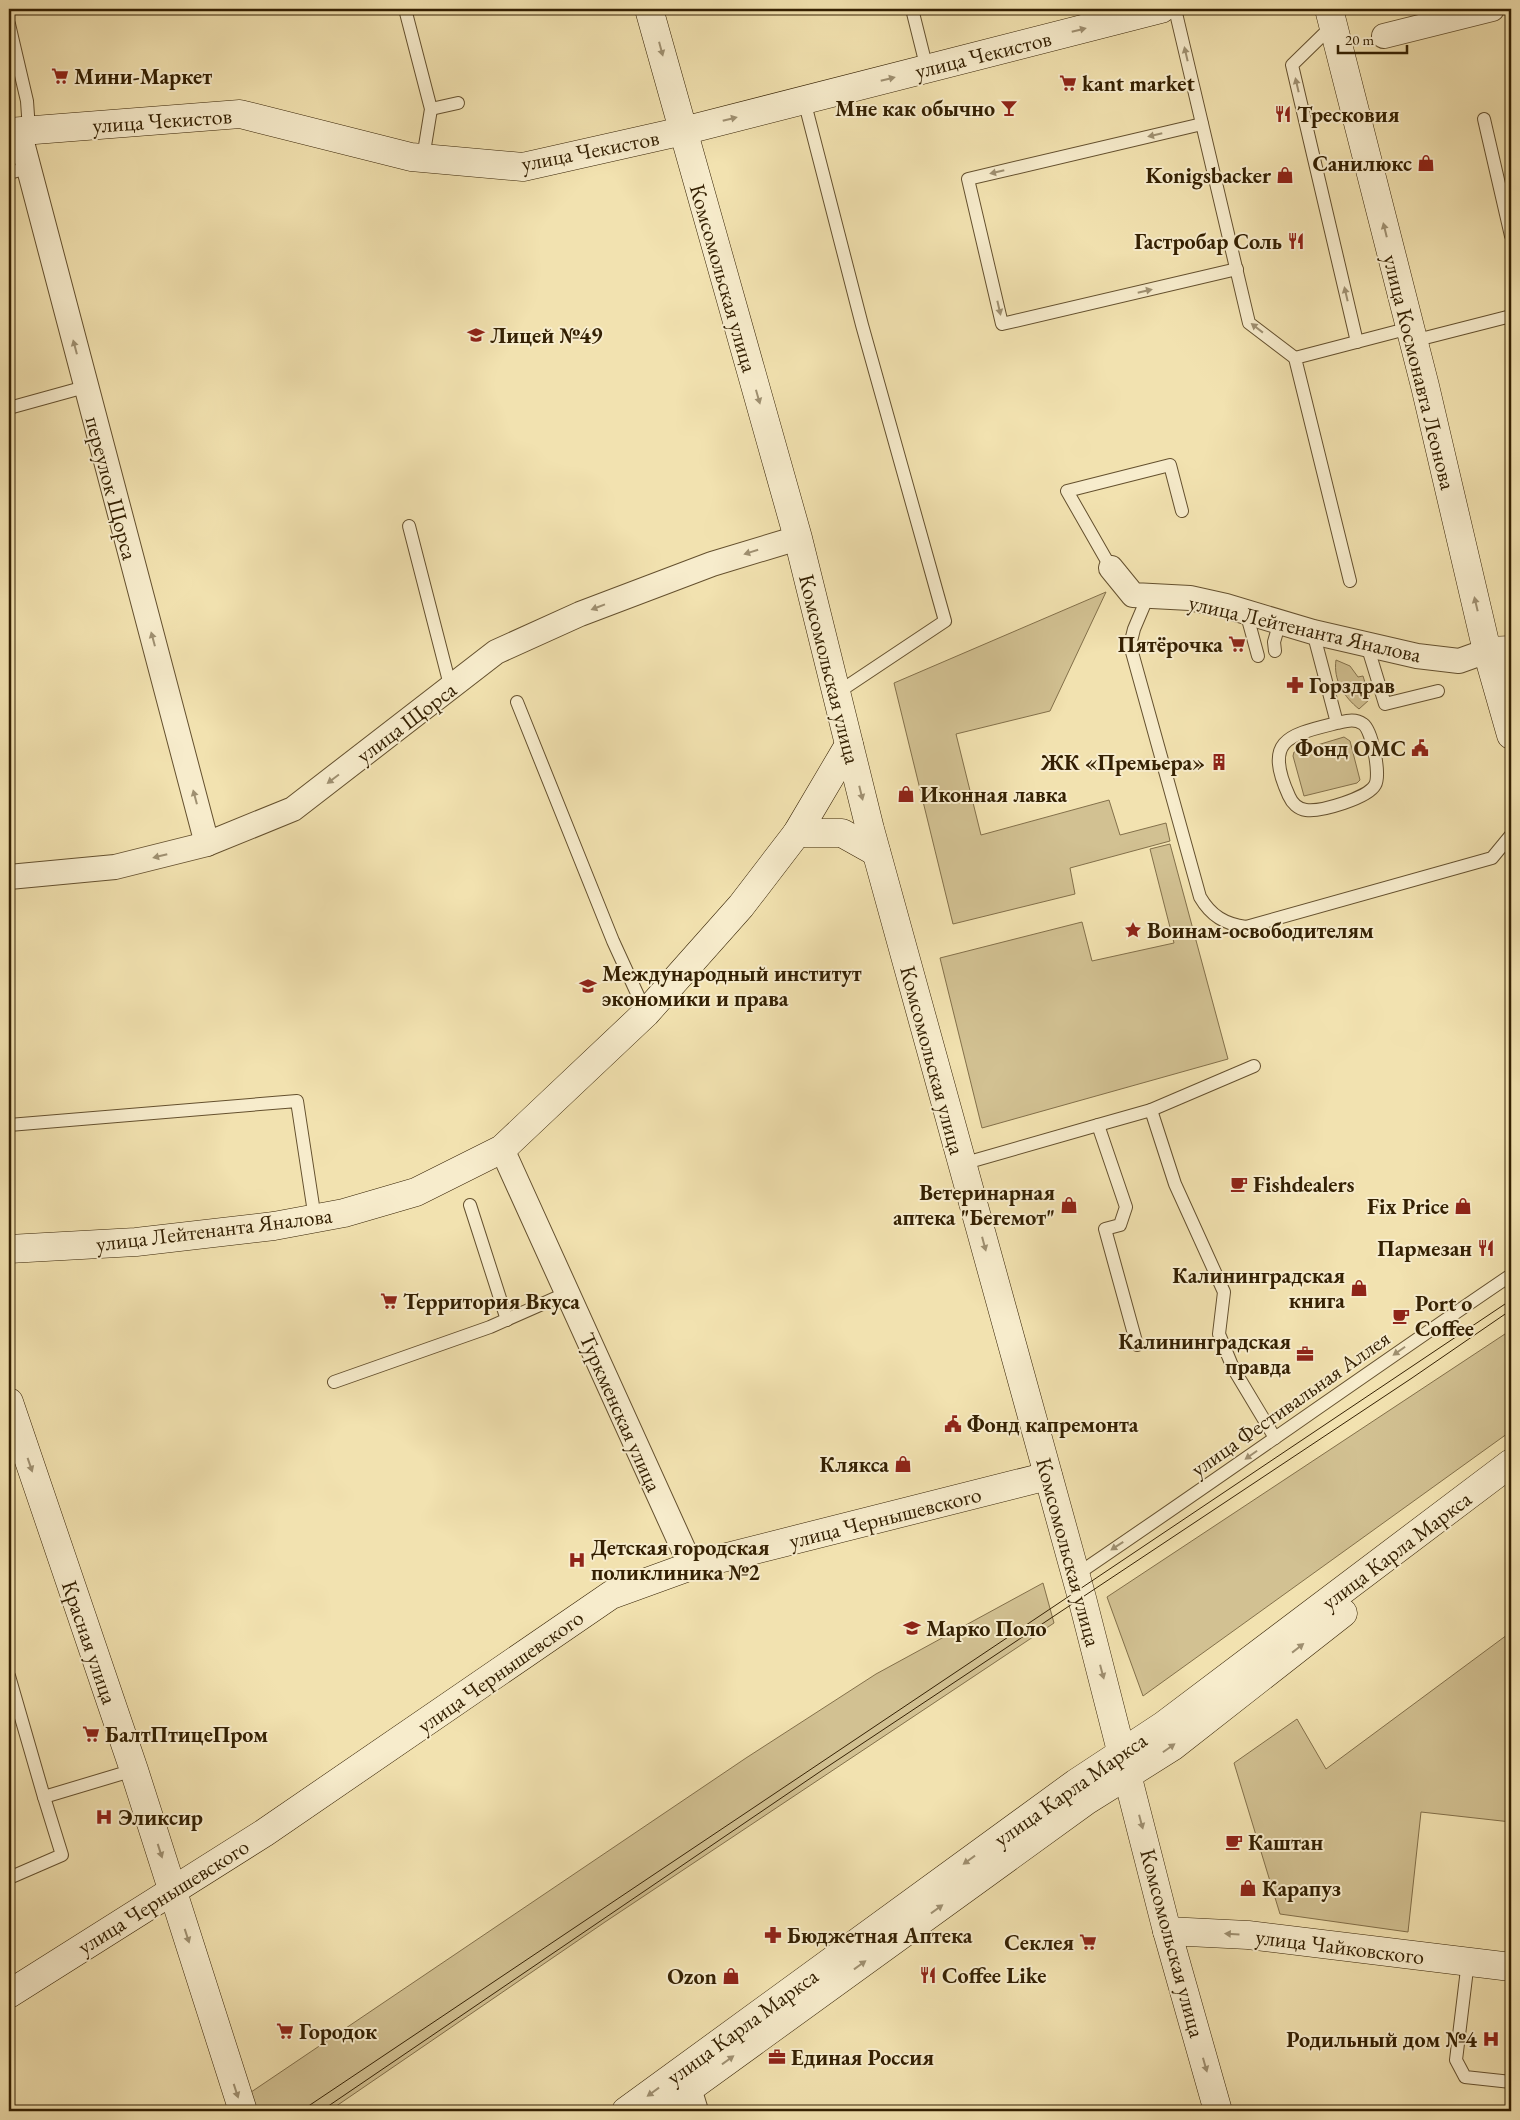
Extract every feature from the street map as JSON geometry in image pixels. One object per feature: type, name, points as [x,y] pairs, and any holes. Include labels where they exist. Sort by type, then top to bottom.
[{"type":"street","name":"Комсомольская улица","points":[[650,9],[798,538],[876,852],[1048,1476],[1083,1569],[1126,1763],[1168,1931],[1218,2111]]},
{"type":"street","name":"улица Чекистов","points":[[19,131],[240,114],[410,157],[523,167],[683,131],[927,69],[1116,14],[1161,9]]},
{"type":"street","points":[[1384,36],[1492,9]]},
{"type":"street","name":"улица Космонавта Леонова","points":[[1331,17],[1412,334],[1499,651],[1511,735]]},
{"type":"street","name":"переулок Щорса","points":[[19,131],[18,170],[85,387],[207,844]]},
{"type":"street","name":"улица Щорса","points":[[9,877],[115,867],[207,844],[293,809],[496,652],[580,614],[712,564],[798,538]]},
{"type":"street","name":"улица Лейтенанта Яналова","points":[[1111,568],[1133,595],[1190,598],[1280,621],[1314,632],[1417,656],[1459,661],[1499,651]]},
{"type":"street","name":"улица Лейтенанта Яналова","points":[[9,1249],[136,1242],[274,1226],[344,1214],[416,1192],[502,1149],[646,1013],[741,906],[797,832],[849,745]]},
{"type":"street","points":[[797,832],[842,833],[876,852]]},
{"type":"street","name":"Туркменская улица","points":[[502,1149],[691,1566]]},
{"type":"street","name":"Красная улица","points":[[9,1402],[134,1770],[243,2111]]},
{"type":"street","name":"улица Карла Маркса","points":[[658,2111],[1086,1801],[1179,1713],[1511,1463]]},
{"type":"street","name":"улица Чернышевского","points":[[9,1994],[172,1889],[264,1833],[611,1595],[691,1566],[1048,1476]]},
{"type":"street","name":"улица Карла Маркса","points":[[1126,1763],[1172,1747],[1511,1485]]},
{"type":"street","name":"улица Чайковского","points":[[1168,1931],[1248,1935],[1511,1967]]},
{"type":"street","name":"улица Карла Маркса","points":[[626,2111],[688,2090]]},
{"type":"lane","points":[[405,9],[431,109],[423,158]]},
{"type":"lane","points":[[912,9],[927,69]]},
{"type":"lane","points":[[1175,9],[1249,323],[1295,358],[1350,581]]},
{"type":"lane","points":[[1331,17],[1292,65],[1358,342]]},
{"type":"lane","points":[[9,24],[27,100],[19,131]]},
{"type":"lane","points":[[804,100],[862,325],[945,621],[837,693]]},
{"type":"lane","points":[[431,109],[458,102]]},
{"type":"lane","points":[[1484,119],[1511,236]]},
{"type":"lane","points":[[1202,124],[968,179],[1002,324],[1237,269]]},
{"type":"lane","points":[[1295,358],[1358,342],[1511,316]]},
{"type":"lane","points":[[9,408],[85,387]]},
{"type":"lane","points":[[1111,568],[1067,490],[1170,465],[1182,511]]},
{"type":"lane","points":[[409,526],[451,688]]},
{"type":"lane","points":[[1148,596],[1134,629],[1130,645],[1200,897],[1218,918],[1226,923],[1246,927],[1492,858],[1511,835]]},
{"type":"lane","points":[[1246,612],[1258,656]]},
{"type":"lane","points":[[1275,651],[1274,642],[1280,621]]},
{"type":"lane","points":[[1314,632],[1338,723]]},
{"type":"lane","points":[[1367,645],[1385,704],[1438,691]]},
{"type":"lane","points":[[517,702],[613,941],[646,1013]]},
{"type":"lane","points":[[1351,720],[1367,728],[1379,773],[1376,785],[1364,797],[1314,810],[1304,810],[1296,806],[1287,792],[1279,762],[1279,753],[1283,745],[1292,736],[1338,723],[1351,720]]},
{"type":"lane","points":[[962,1164],[1151,1110],[1254,1066]]},
{"type":"lane","points":[[9,1125],[297,1101],[315,1219]]},
{"type":"lane","points":[[1151,1110],[1175,1184],[1224,1292],[1218,1334],[1233,1368],[1275,1438]]},
{"type":"lane","points":[[1098,1125],[1126,1207],[1120,1225],[1105,1230],[1137,1345]]},
{"type":"lane","points":[[470,1205],[507,1320]]},
{"type":"lane","name":"улица Фестивальная Аллея","points":[[1083,1569],[1170,1513],[1511,1274]]},
{"type":"lane","points":[[334,1382],[429,1350],[507,1320],[567,1293]]},
{"type":"lane","points":[[9,1676],[62,1856],[9,1878]]},
{"type":"lane","points":[[44,1797],[134,1770]]},
{"type":"lane","points":[[1468,1961],[1456,2060],[1464,2077],[1511,2082]]},
{"type":"shaded area","points":[[1106,592],[1050,711],[956,734],[981,835],[1109,800],[1120,835],[1166,823],[1170,841],[1070,868],[1075,894],[953,924],[894,683]]},
{"type":"shaded area","points":[[1336,660],[1350,666],[1358,677],[1363,676],[1370,699],[1359,709],[1341,688],[1336,674]]},
{"type":"shaded area","points":[[1344,737],[1350,741],[1360,780],[1357,783],[1304,796],[1293,756],[1294,752]]},
{"type":"shaded area","points":[[1170,844],[1228,1059],[982,1128],[940,958],[1082,922],[1092,961],[1174,943],[1150,849]]},
{"type":"shaded area","points":[[1511,1330],[1511,1431],[1143,1696],[1107,1597]]},
{"type":"shaded area","points":[[1043,1583],[1054,1623],[605,1922],[329,2111],[223,2111],[746,1758],[876,1674]]},
{"type":"shaded area","points":[[1511,1632],[1511,1822],[1421,1812],[1408,1932],[1280,1914],[1234,1763],[1297,1719],[1326,1769]]},
{"type":"tram line","points":[[301,2111],[1511,1300]]},
{"type":"tram line","points":[[321,2111],[821,1771],[1412,1378],[1511,1310]]},
{"type":"place","name":"Мини-Маркет","points":[[60,76]]},
{"type":"place","name":"kant market","points":[[1068,83]]},
{"type":"place","name":"Мне как обычно","points":[[1009,108]]},
{"type":"place","name":"Тресковия","points":[[1283,114]]},
{"type":"place","name":"Санилюкс","points":[[1426,163]]},
{"type":"place","name":"Konigsbacker","points":[[1285,175]]},
{"type":"place","name":"Гастробар Соль","points":[[1296,241]]},
{"type":"place","name":"Лицей №49","points":[[476,335]]},
{"type":"place","name":"Пятёрочка","points":[[1237,644]]},
{"type":"place","name":"Горздрав","points":[[1295,685]]},
{"type":"place","name":"Фонд ОМС","points":[[1420,748]]},
{"type":"place","name":"ЖК «Премьера»","points":[[1219,762]]},
{"type":"place","name":"Иконная лавка","points":[[906,794]]},
{"type":"place","name":"Воинам-освободителям","points":[[1133,930]]},
{"type":"place","name":"Международный институт экономики и права","points":[[588,986]]},
{"type":"place","name":"Fishdealers","points":[[1239,1184]]},
{"type":"place","name":"Ветеринарная аптека \"Бегемот\"","points":[[1069,1205]]},
{"type":"place","name":"Fix Price","points":[[1463,1206]]},
{"type":"place","name":"Пармезан","points":[[1486,1248]]},
{"type":"place","name":"Калининградская книга","points":[[1359,1288]]},
{"type":"place","name":"Территория Вкуса","points":[[389,1301]]},
{"type":"place","name":"Port o Coffee","points":[[1401,1316]]},
{"type":"place","name":"Калининградская правда","points":[[1305,1354]]},
{"type":"place","name":"Фонд капремонта","points":[[953,1424]]},
{"type":"place","name":"Клякса","points":[[903,1464]]},
{"type":"place","name":"Детская городская поликлиника №2","points":[[577,1560]]},
{"type":"place","name":"Марко Поло","points":[[912,1628]]},
{"type":"place","name":"БалтПтицеПром","points":[[91,1734]]},
{"type":"place","name":"Эликсир","points":[[104,1817]]},
{"type":"place","name":"Каштан","points":[[1234,1842]]},
{"type":"place","name":"Карапуз","points":[[1248,1888]]},
{"type":"place","name":"Бюджетная Аптека","points":[[773,1935]]},
{"type":"place","name":"Секлея","points":[[1088,1942]]},
{"type":"place","name":"Coffee Like","points":[[928,1975]]},
{"type":"place","name":"Ozon","points":[[731,1976]]},
{"type":"place","name":"Городок","points":[[285,2031]]},
{"type":"place","name":"Родильный дом №4","points":[[1491,2039]]},
{"type":"place","name":"Единая Россия","points":[[777,2057]]}]
